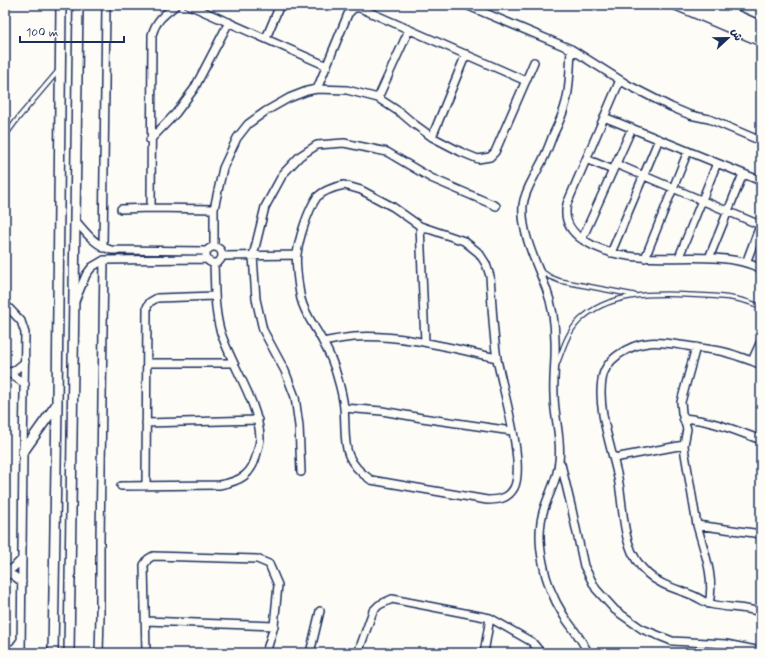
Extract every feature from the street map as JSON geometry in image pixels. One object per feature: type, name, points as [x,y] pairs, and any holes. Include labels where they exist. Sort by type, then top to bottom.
[{"type":"street","points":[[53,653],[61,5]]},
{"type":"street","points":[[69,653],[78,5]]},
{"type":"street","points":[[103,248],[106,5]]},
{"type":"street","points":[[151,208],[150,140],[152,35],[154,25],[176,5]]},
{"type":"street","points":[[189,5],[327,66]]},
{"type":"street","points":[[266,38],[280,5]]},
{"type":"street","points":[[466,5],[571,49],[639,92],[671,108],[690,115],[709,119],[761,141]]},
{"type":"street","points":[[676,5],[761,41]]},
{"type":"street","points":[[697,5],[761,35]]},
{"type":"street","points":[[713,5],[761,26]]},
{"type":"street","points":[[317,89],[348,14],[354,8],[360,8],[526,80]]},
{"type":"street","points":[[150,140],[176,113],[194,88],[229,22]]},
{"type":"street","points":[[378,98],[409,30]]},
{"type":"street","points":[[571,49],[566,101],[539,168],[528,189],[524,204],[525,226],[546,288],[552,312],[556,347],[554,393],[555,417],[559,439],[560,460],[584,566],[596,589],[615,610],[642,630],[672,641],[726,644],[761,651]]},
{"type":"street","points":[[432,137],[466,54]]},
{"type":"street","points":[[214,246],[214,209],[223,168],[237,138],[248,124],[266,111],[289,98],[317,89],[347,90],[378,98],[401,113],[432,137],[461,152],[478,159],[490,157],[495,152],[534,62]]},
{"type":"street","points":[[620,80],[566,209],[566,219],[570,228],[582,239],[599,249],[624,256],[645,258],[709,258],[746,263],[761,269]]},
{"type":"street","points":[[604,116],[761,181]]},
{"type":"street","points":[[582,239],[632,128]]},
{"type":"street","points":[[611,253],[659,139]]},
{"type":"street","points":[[301,472],[299,426],[295,398],[285,371],[263,330],[256,299],[253,256],[265,207],[283,174],[300,156],[317,145],[344,142],[387,152],[431,178],[496,206]]},
{"type":"street","points":[[645,258],[688,151]]},
{"type":"street","points":[[586,159],[644,175],[761,224],[746,263]]},
{"type":"street","points":[[679,257],[717,163]]},
{"type":"street","points":[[709,258],[743,174]]},
{"type":"street","points":[[344,185],[361,190],[393,207],[420,226],[464,241],[478,253],[486,264],[490,276],[497,358],[517,452],[518,471],[514,488],[507,496],[499,500],[487,500],[371,480],[359,472],[350,461],[345,447],[344,408],[335,367],[308,316],[301,299],[296,255],[307,216],[318,197],[332,187],[344,185]]},
{"type":"street","points":[[121,209],[214,209]]},
{"type":"street","points":[[75,220],[92,241],[103,248],[112,250],[207,251]]},
{"type":"street","points":[[420,226],[425,342]]},
{"type":"street","points":[[207,259],[207,251],[214,246],[220,248],[223,256]]},
{"type":"street","points":[[223,256],[296,255]]},
{"type":"street","points":[[74,305],[86,275],[92,267],[104,260],[207,259],[214,263],[220,261],[223,256]]},
{"type":"street","points":[[99,653],[104,260]]},
{"type":"street","points":[[121,486],[219,485],[231,483],[249,472],[255,462],[260,439],[258,420],[221,332],[215,296],[214,263]]},
{"type":"street","points":[[146,486],[147,307],[150,302],[157,298],[215,296]]},
{"type":"street","points":[[5,304],[21,321],[24,329],[25,384],[21,653]]},
{"type":"street","points":[[323,342],[354,337],[380,337],[425,342],[497,358]]},
{"type":"street","points":[[752,361],[761,341]]},
{"type":"street","points":[[761,365],[722,351],[664,342],[640,344],[624,351],[610,363],[603,376],[601,393],[606,429],[620,487],[625,533],[629,548],[636,560],[644,570],[658,582],[694,596],[709,604],[750,609],[761,612]]},
{"type":"street","points":[[696,348],[682,397],[681,407],[687,429],[684,445],[697,525],[707,560],[712,585],[709,604]]},
{"type":"street","points":[[7,373],[18,368],[25,362]]},
{"type":"street","points":[[147,363],[233,363]]},
{"type":"street","points":[[7,373],[25,384]]},
{"type":"street","points":[[23,452],[57,404]]},
{"type":"street","points":[[344,408],[382,410],[422,418],[512,430]]},
{"type":"street","points":[[683,418],[704,420],[726,426],[761,440]]},
{"type":"street","points":[[146,423],[258,420]]},
{"type":"street","points":[[614,458],[684,445]]},
{"type":"street","points":[[560,460],[556,480],[545,505],[541,523],[540,538],[543,565],[548,582],[558,605],[588,653]]},
{"type":"street","points":[[697,525],[761,534]]},
{"type":"street","points":[[146,653],[144,565],[148,559],[153,556],[257,559],[269,564],[278,585],[274,626],[266,653]]},
{"type":"street","points":[[22,559],[5,572],[22,582]]},
{"type":"street","points":[[358,653],[373,611],[379,605],[392,599],[490,618],[532,642],[541,653]]},
{"type":"street","points":[[310,653],[320,611]]},
{"type":"street","points":[[484,653],[490,618]]},
{"type":"street","points":[[146,621],[274,626]]},
{"type":"street","points":[[5,653],[16,647],[22,640]]},
{"type":"lane","points":[[5,136],[60,68]]},
{"type":"lane","points":[[538,268],[550,277],[560,281],[638,296]]},
{"type":"lane","points":[[555,371],[566,341],[579,321],[603,305],[638,296],[664,294],[720,296],[743,300],[761,307]]}]
